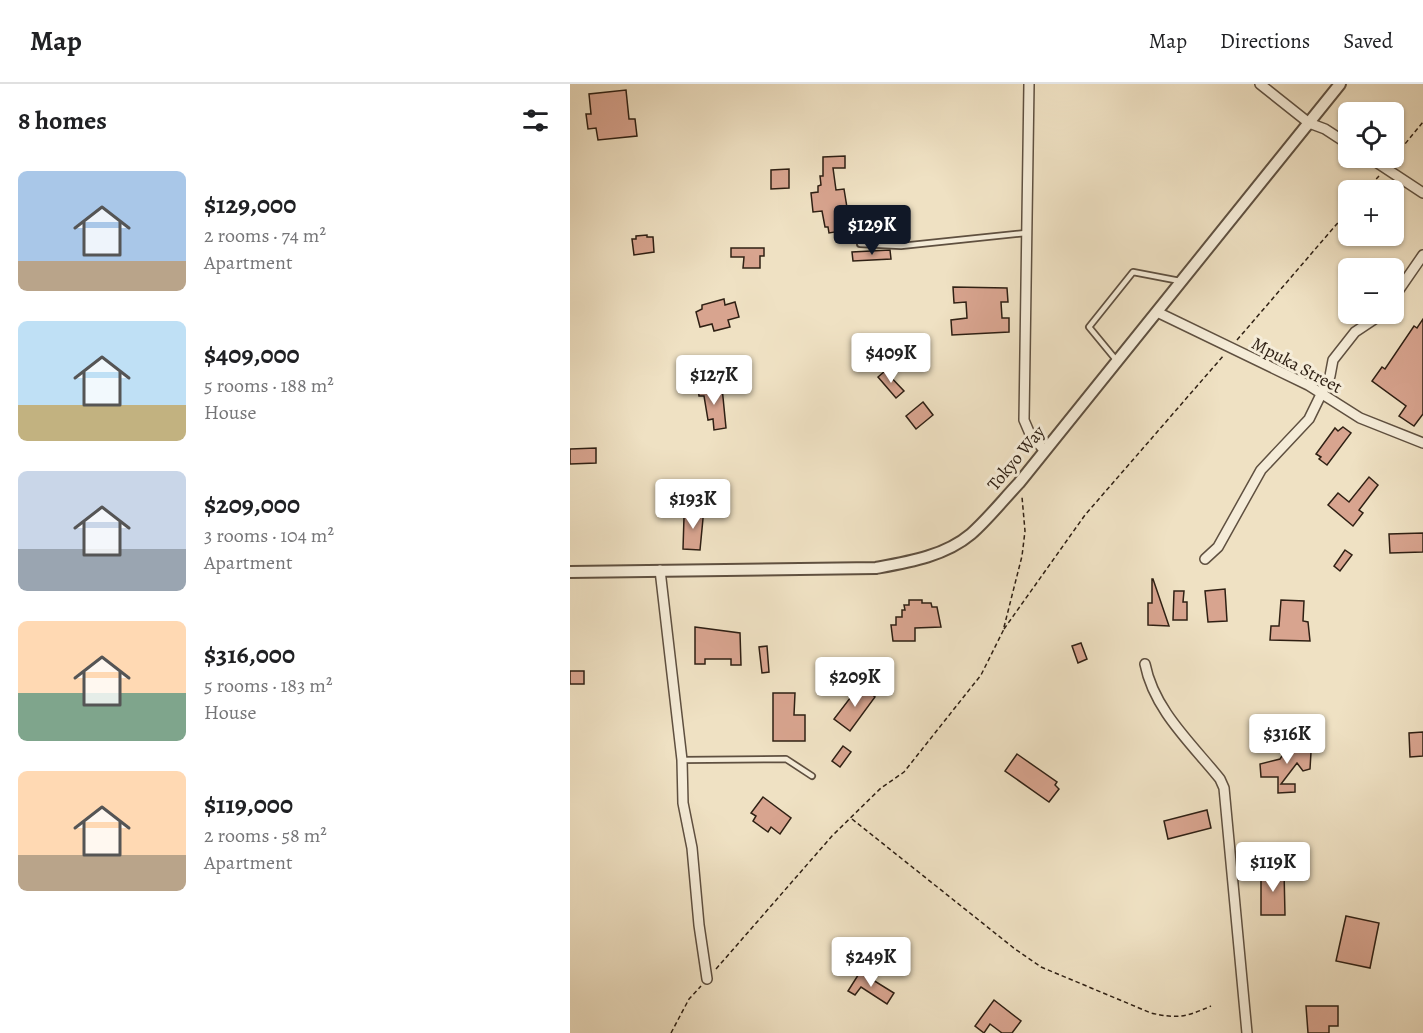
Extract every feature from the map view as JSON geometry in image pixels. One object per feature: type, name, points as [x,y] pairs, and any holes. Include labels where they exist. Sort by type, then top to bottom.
[{"type":"street","points":[[1029,84],[1024,420],[1030,434],[1045,452]]},
{"type":"street","points":[[1260,84],[1309,123],[1338,138]]},
{"type":"street","name":"Tokyo Way","points":[[570,572],[876,568],[919,560],[949,548],[970,534],[1019,483],[1340,84]]},
{"type":"street","points":[[1385,168],[1423,193]]},
{"type":"street","points":[[1404,283],[1423,255]]},
{"type":"street","name":"Mpuka Street","points":[[1157,312],[1321,393],[1360,418],[1423,443]]},
{"type":"street","points":[[1205,559],[1218,547],[1261,470],[1303,427],[1330,376],[1333,360],[1355,332],[1367,324]]},
{"type":"street","points":[[660,570],[682,759],[683,803],[692,848],[699,925],[707,979]]},
{"type":"street","points":[[1145,664],[1148,678],[1163,709],[1220,779],[1224,788],[1246,1033]]},
{"type":"lane","points":[[860,244],[901,246],[1026,233]]},
{"type":"lane","points":[[1117,361],[1089,327],[1125,281],[1133,272],[1180,281]]},
{"type":"lane","points":[[682,759],[786,759],[812,776]]},
{"type":"path","points":[[1404,145],[1423,122]]},
{"type":"path","points":[[1375,180],[1385,168]]},
{"type":"path","points":[[1003,631],[1085,515],[1338,223]]},
{"type":"path","points":[[671,1033],[689,999],[832,836],[852,819],[881,788],[904,772],[974,685],[991,658],[1003,631],[1022,556],[1025,531],[1019,483]]},
{"type":"path","points":[[852,819],[1015,949],[1041,967],[1151,1013],[1185,1017],[1211,1006]]},
{"type":"building","points":[[626,90],[629,119],[635,119],[637,136],[598,140],[596,128],[588,129],[586,114],[591,114],[589,94]]},
{"type":"building","points":[[845,156],[845,168],[833,168],[836,190],[844,189],[849,220],[846,220],[847,230],[829,233],[828,227],[825,227],[822,211],[813,212],[811,193],[818,192],[818,186],[821,185],[823,157]]},
{"type":"building","points":[[789,169],[789,188],[771,189],[771,170]]},
{"type":"building","points":[[647,235],[647,237],[653,237],[654,252],[634,255],[632,239],[636,239],[636,236]]},
{"type":"building","points":[[731,248],[764,248],[764,256],[760,256],[760,268],[743,268],[744,257],[731,257]]},
{"type":"building","points":[[890,250],[891,259],[853,261],[852,252]]},
{"type":"building","points":[[953,287],[1007,288],[1008,302],[1001,302],[1002,318],[1009,318],[1009,332],[952,335],[951,320],[967,318],[966,302],[954,303]]},
{"type":"building","points":[[724,299],[725,305],[735,302],[739,317],[728,320],[730,327],[714,331],[712,324],[700,327],[696,312],[702,309],[702,305]]},
{"type":"building","points":[[1423,319],[1423,414],[1414,426],[1399,416],[1406,406],[1372,381],[1382,367],[1385,369],[1414,326],[1417,328]]},
{"type":"building","points":[[885,371],[904,391],[896,398],[878,377]]},
{"type":"building","points":[[708,386],[708,389],[722,387],[726,428],[714,430],[713,419],[708,420],[704,396],[699,396],[698,387]]},
{"type":"building","points":[[923,402],[933,415],[916,429],[906,416]]},
{"type":"building","points":[[1343,427],[1351,433],[1327,465],[1316,454],[1335,428],[1338,431]]},
{"type":"building","points":[[596,448],[596,463],[570,464],[570,449]]},
{"type":"building","points":[[1369,477],[1378,485],[1359,510],[1363,513],[1353,526],[1328,505],[1338,493],[1349,502]]},
{"type":"building","points":[[692,508],[704,508],[700,550],[683,549],[684,517],[692,517]]},
{"type":"building","points":[[1423,533],[1423,552],[1390,553],[1389,534]]},
{"type":"building","points":[[1345,550],[1352,555],[1340,571],[1334,566]]},
{"type":"building","points":[[1152,579],[1169,626],[1148,625],[1148,603],[1152,603]]},
{"type":"building","points":[[1225,589],[1227,621],[1208,622],[1205,591]]},
{"type":"building","points":[[1174,591],[1184,591],[1183,602],[1187,602],[1187,620],[1173,620]]},
{"type":"building","points":[[909,600],[922,600],[922,603],[931,603],[932,607],[937,607],[941,627],[915,628],[915,641],[893,641],[891,625],[896,625],[896,617],[902,617],[902,610],[905,610],[904,605],[909,605]]},
{"type":"building","points":[[1281,600],[1304,601],[1303,621],[1308,622],[1310,641],[1270,640],[1271,626],[1279,626]]},
{"type":"building","points":[[695,627],[740,633],[741,665],[731,665],[731,659],[705,659],[705,664],[695,664]]},
{"type":"building","points":[[1081,643],[1087,659],[1078,663],[1072,646]]},
{"type":"building","points":[[767,646],[769,672],[762,673],[759,647]]},
{"type":"building","points":[[570,671],[584,671],[584,684],[570,684]]},
{"type":"building","points":[[860,685],[875,697],[850,731],[834,719]]},
{"type":"building","points":[[773,693],[795,693],[794,715],[805,715],[805,741],[773,741]]},
{"type":"building","points":[[1423,732],[1423,756],[1410,757],[1409,733]]},
{"type":"building","points":[[1297,738],[1297,751],[1309,749],[1311,752],[1310,769],[1303,771],[1297,763],[1281,784],[1295,784],[1295,792],[1278,793],[1278,777],[1261,777],[1260,764],[1280,759],[1284,753],[1283,739]]},
{"type":"building","points":[[843,746],[851,752],[840,767],[832,761]]},
{"type":"building","points":[[1017,754],[1057,782],[1055,785],[1059,789],[1049,802],[1005,771]]},
{"type":"building","points":[[763,797],[791,818],[780,834],[771,827],[768,832],[753,821],[756,816],[751,813]]},
{"type":"building","points":[[1207,810],[1211,828],[1168,839],[1164,821]]},
{"type":"building","points":[[1261,871],[1284,871],[1285,915],[1261,915]]},
{"type":"building","points":[[1346,916],[1379,923],[1370,968],[1336,961]]},
{"type":"building","points":[[860,972],[894,993],[887,1004],[861,987],[855,995],[848,991]]},
{"type":"building","points":[[994,1000],[1021,1021],[1012,1033],[1002,1033],[990,1024],[984,1033],[975,1026]]},
{"type":"building","points":[[1306,1006],[1338,1006],[1338,1026],[1329,1026],[1329,1033],[1308,1033]]}]
